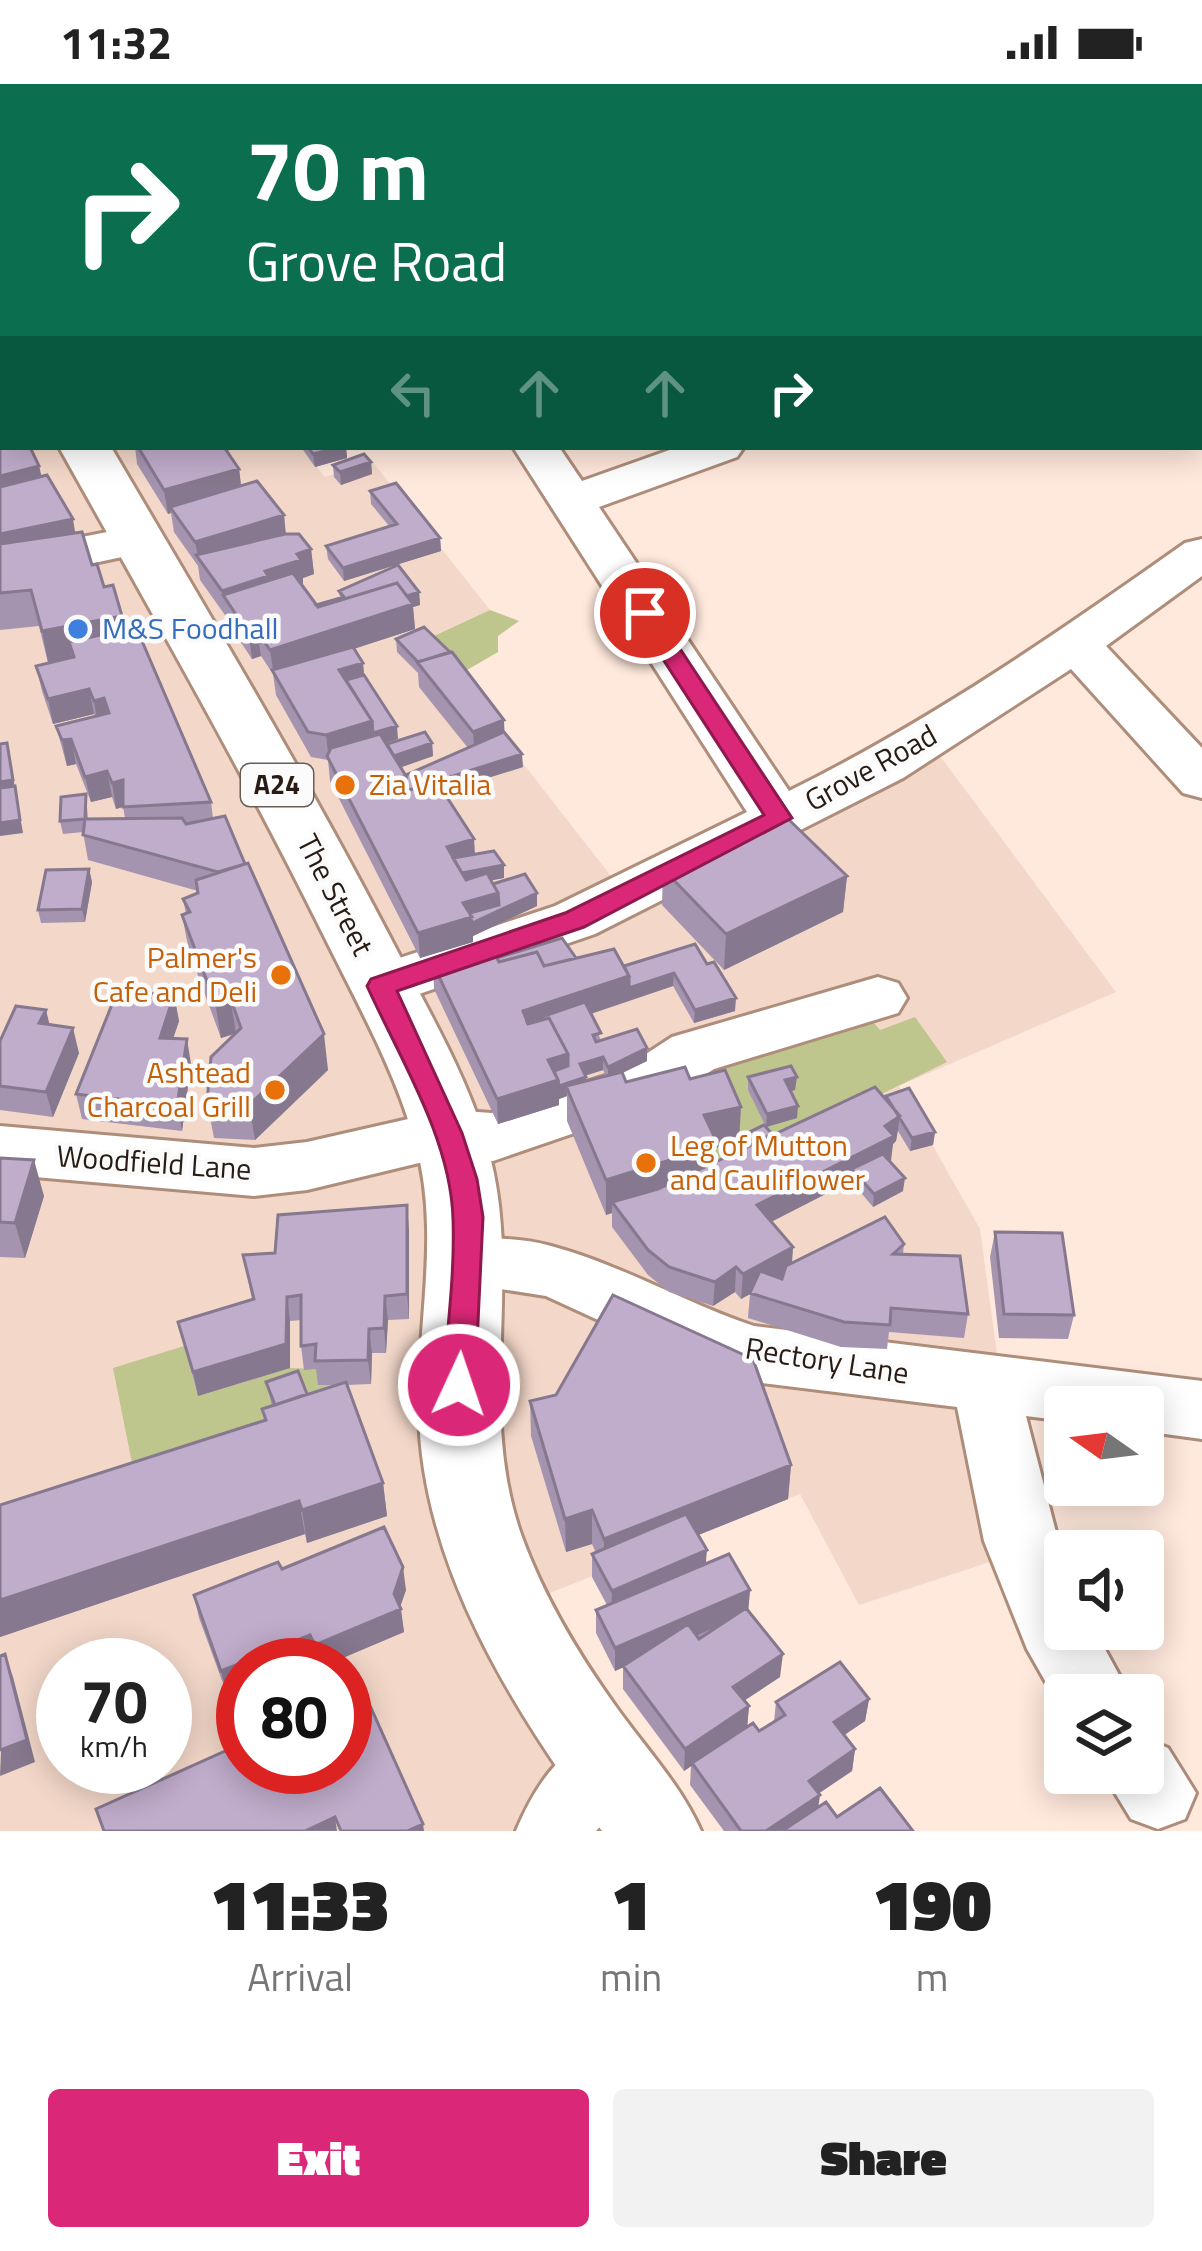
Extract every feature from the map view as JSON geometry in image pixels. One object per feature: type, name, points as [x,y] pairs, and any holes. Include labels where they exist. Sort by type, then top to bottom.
[{"type":"highway","name":"The Street","points":[[87,450],[291,809],[381,986],[448,1133],[468,1217],[458,1419],[483,1543],[510,1613],[577,1727],[656,1831]]},
{"type":"street","points":[[538,450],[779,818]]},
{"type":"street","points":[[571,501],[713,450]]},
{"type":"street","points":[[0,568],[138,540]]},
{"type":"street","name":"Grove Road","points":[[381,986],[574,920],[884,766],[1076,644],[1202,554]]},
{"type":"street","points":[[1076,644],[1202,780]]},
{"type":"street","name":"Woodfield Lane","points":[[0,1150],[254,1172],[307,1166],[448,1133],[493,1137],[641,1088],[693,1053],[878,998]]},
{"type":"street","name":"Rectory Lane","points":[[466,1262],[546,1270],[600,1288],[682,1329],[754,1354],[1202,1410]]},
{"type":"street","points":[[985,1383],[1019,1541],[1053,1626],[1081,1674]]},
{"type":"street","points":[[554,1831],[561,1814],[606,1766]]},
{"type":"shaded area","points":[[0,450],[303,450],[325,477],[372,461],[490,610],[426,639],[614,880],[902,729],[943,760],[1116,992],[899,1086],[980,1229],[1005,1413],[1042,1545],[859,1605],[800,1494],[537,1598],[689,1831],[0,1831]]},
{"type":"green space","points":[[490,610],[519,621],[498,636],[498,652],[460,674],[425,640]]},
{"type":"green space","points":[[915,1017],[947,1062],[714,1176],[702,1151],[737,1143],[698,1067],[874,1023],[880,1030]]},
{"type":"green space","points":[[184,1346],[198,1396],[290,1368],[319,1369],[343,1384],[344,1398],[133,1468],[113,1368]]},
{"type":"building","points":[[0,450],[31,450],[39,466],[0,476]]},
{"type":"building","points":[[140,450],[226,450],[239,469],[164,490]]},
{"type":"building","points":[[364,454],[371,462],[340,472],[333,465]]},
{"type":"building","points":[[47,475],[73,519],[0,534],[0,487]]},
{"type":"building","points":[[257,481],[284,515],[195,542],[170,507]]},
{"type":"building","points":[[396,483],[440,538],[343,568],[326,546],[397,524],[370,491]]},
{"type":"building","points":[[82,532],[104,587],[113,585],[122,616],[42,631],[31,590],[0,593],[0,544]]},
{"type":"building","points":[[299,534],[311,549],[297,554],[301,560],[265,571],[268,576],[222,591],[196,555]]},
{"type":"building","points":[[398,565],[419,592],[407,596],[397,583],[316,605],[344,597],[339,591]]},
{"type":"building","points":[[293,573],[318,607],[397,583],[413,604],[270,650],[257,631],[249,634],[223,595]]},
{"type":"building","points":[[136,627],[211,802],[123,807],[123,780],[112,783],[107,771],[85,777],[71,739],[62,740],[56,726],[109,713],[104,698],[94,701],[89,689],[48,699],[36,666],[74,657],[69,642]]},
{"type":"building","points":[[424,627],[450,652],[418,662],[396,639]]},
{"type":"building","points":[[353,647],[363,663],[339,670],[372,721],[326,735],[308,732],[272,670]]},
{"type":"building","points":[[452,652],[504,720],[473,732],[417,662]]},
{"type":"building","points":[[364,675],[397,726],[373,733],[372,721],[346,680]]},
{"type":"building","points":[[425,732],[432,743],[394,756],[387,744]]},
{"type":"building","points":[[504,732],[522,754],[403,792],[406,775]]},
{"type":"building","points":[[380,734],[406,776],[396,779],[403,792],[437,782],[474,839],[447,847],[466,880],[487,873],[498,893],[463,903],[472,917],[418,933],[327,756],[331,748]]},
{"type":"building","points":[[7,743],[13,780],[0,782],[0,744]]},
{"type":"building","points":[[15,786],[20,820],[0,823],[0,788]]},
{"type":"building","points":[[86,794],[85,819],[60,821],[61,797]]},
{"type":"building","points":[[783,814],[847,876],[726,934],[663,869]]},
{"type":"building","points":[[225,816],[245,864],[218,872],[83,835],[85,819],[182,818],[186,824]]},
{"type":"building","points":[[494,851],[504,865],[462,873],[453,858]]},
{"type":"building","points":[[248,863],[324,1034],[249,1105],[207,1102],[211,1057],[241,1028],[230,997],[215,1002],[182,915],[190,912],[183,899],[198,893],[196,880]]},
{"type":"building","points":[[89,869],[82,909],[38,910],[46,870]]},
{"type":"building","points":[[525,874],[537,893],[472,923],[470,913],[499,905],[493,884]]},
{"type":"building","points":[[562,938],[576,958],[544,966],[537,952],[499,962],[497,958]]},
{"type":"building","points":[[695,944],[707,964],[714,962],[736,998],[695,1010],[674,973],[629,988],[624,966]]},
{"type":"building","points":[[491,947],[499,962],[537,952],[544,966],[614,949],[629,976],[523,1011],[528,1024],[549,1018],[568,1054],[548,1060],[558,1080],[497,1099],[433,964]]},
{"type":"building","points":[[117,992],[174,995],[160,1038],[187,1039],[177,1106],[76,1094]]},
{"type":"building","points":[[585,1002],[601,1033],[593,1035],[596,1042],[637,1029],[647,1048],[608,1067],[603,1057],[580,1064],[586,1077],[559,1086],[554,1071],[568,1066],[568,1054],[549,1018],[527,1022]]},
{"type":"building","points":[[16,1006],[46,1010],[39,1023],[73,1028],[46,1092],[0,1086],[0,1041]]},
{"type":"building","points":[[791,1066],[797,1077],[785,1080],[798,1106],[767,1114],[748,1077]]},
{"type":"building","points":[[685,1067],[690,1079],[725,1070],[741,1107],[704,1115],[716,1140],[683,1156],[606,1180],[566,1086],[622,1072],[626,1082]]},
{"type":"building","points":[[875,1087],[900,1116],[885,1126],[894,1136],[757,1205],[793,1247],[743,1274],[736,1267],[715,1282],[669,1267],[648,1250],[612,1202],[658,1189]]},
{"type":"building","points":[[909,1088],[935,1132],[912,1138],[886,1096]]},
{"type":"building","points":[[764,1125],[772,1134],[731,1155],[723,1145]]},
{"type":"building","points":[[883,1154],[905,1178],[874,1194],[852,1169]]},
{"type":"building","points":[[0,1158],[34,1160],[15,1223],[0,1222]]},
{"type":"building","points":[[407,1205],[407,1294],[385,1296],[384,1328],[369,1329],[368,1360],[315,1361],[316,1344],[301,1346],[301,1295],[287,1297],[286,1344],[193,1372],[178,1322],[254,1299],[243,1255],[275,1253],[278,1215]]},
{"type":"building","points":[[885,1217],[904,1244],[893,1254],[960,1256],[968,1314],[891,1308],[890,1325],[844,1322],[750,1293],[760,1271],[782,1279],[786,1266]]},
{"type":"building","points":[[995,1232],[1062,1233],[1074,1315],[1004,1314]]},
{"type":"building","points":[[613,1295],[753,1359],[791,1465],[604,1539],[592,1510],[565,1519],[530,1401],[556,1395]]},
{"type":"building","points":[[298,1371],[307,1394],[275,1405],[266,1382]]},
{"type":"building","points":[[346,1382],[383,1483],[302,1510],[299,1501],[0,1600],[0,1505],[266,1420],[262,1409]]},
{"type":"building","points":[[686,1514],[707,1550],[612,1591],[592,1554]]},
{"type":"building","points":[[384,1527],[403,1567],[394,1594],[401,1609],[332,1638],[216,1638],[216,1657],[194,1595],[278,1562],[282,1569]]},
{"type":"building","points":[[729,1554],[750,1590],[615,1648],[596,1610]]},
{"type":"building","points":[[746,1608],[783,1654],[733,1687],[749,1706],[685,1749],[623,1666],[688,1624],[699,1639]]},
{"type":"building","points":[[5,1654],[27,1740],[0,1750],[0,1656]]},
{"type":"building","points":[[840,1662],[869,1699],[834,1722],[855,1749],[809,1781],[820,1795],[766,1831],[741,1831],[692,1763],[753,1723],[759,1731],[785,1715],[776,1702]]},
{"type":"building","points":[[372,1710],[423,1824],[407,1831],[341,1831],[335,1817],[305,1831],[104,1831],[96,1809],[129,1794],[192,1794],[192,1766],[216,1755],[216,1794],[372,1794]]},
{"type":"building","points":[[880,1788],[913,1831],[782,1831],[826,1802],[837,1817]]},
{"type":"place","name":"M&S Foodhall","points":[[78,629]]},
{"type":"place","name":"Zia Vitalia","points":[[345,785]]},
{"type":"place","name":"Palmer's Cafe and Deli","points":[[281,975]]},
{"type":"place","name":"Ashtead Charcoal Grill","points":[[275,1090]]},
{"type":"place","name":"Leg of Mutton and Cauliflower","points":[[646,1163]]},
{"type":"route","points":[[459,1385],[468,1217],[462,1179],[448,1133],[381,986],[490,953],[574,920],[779,818],[645,613]]}]
